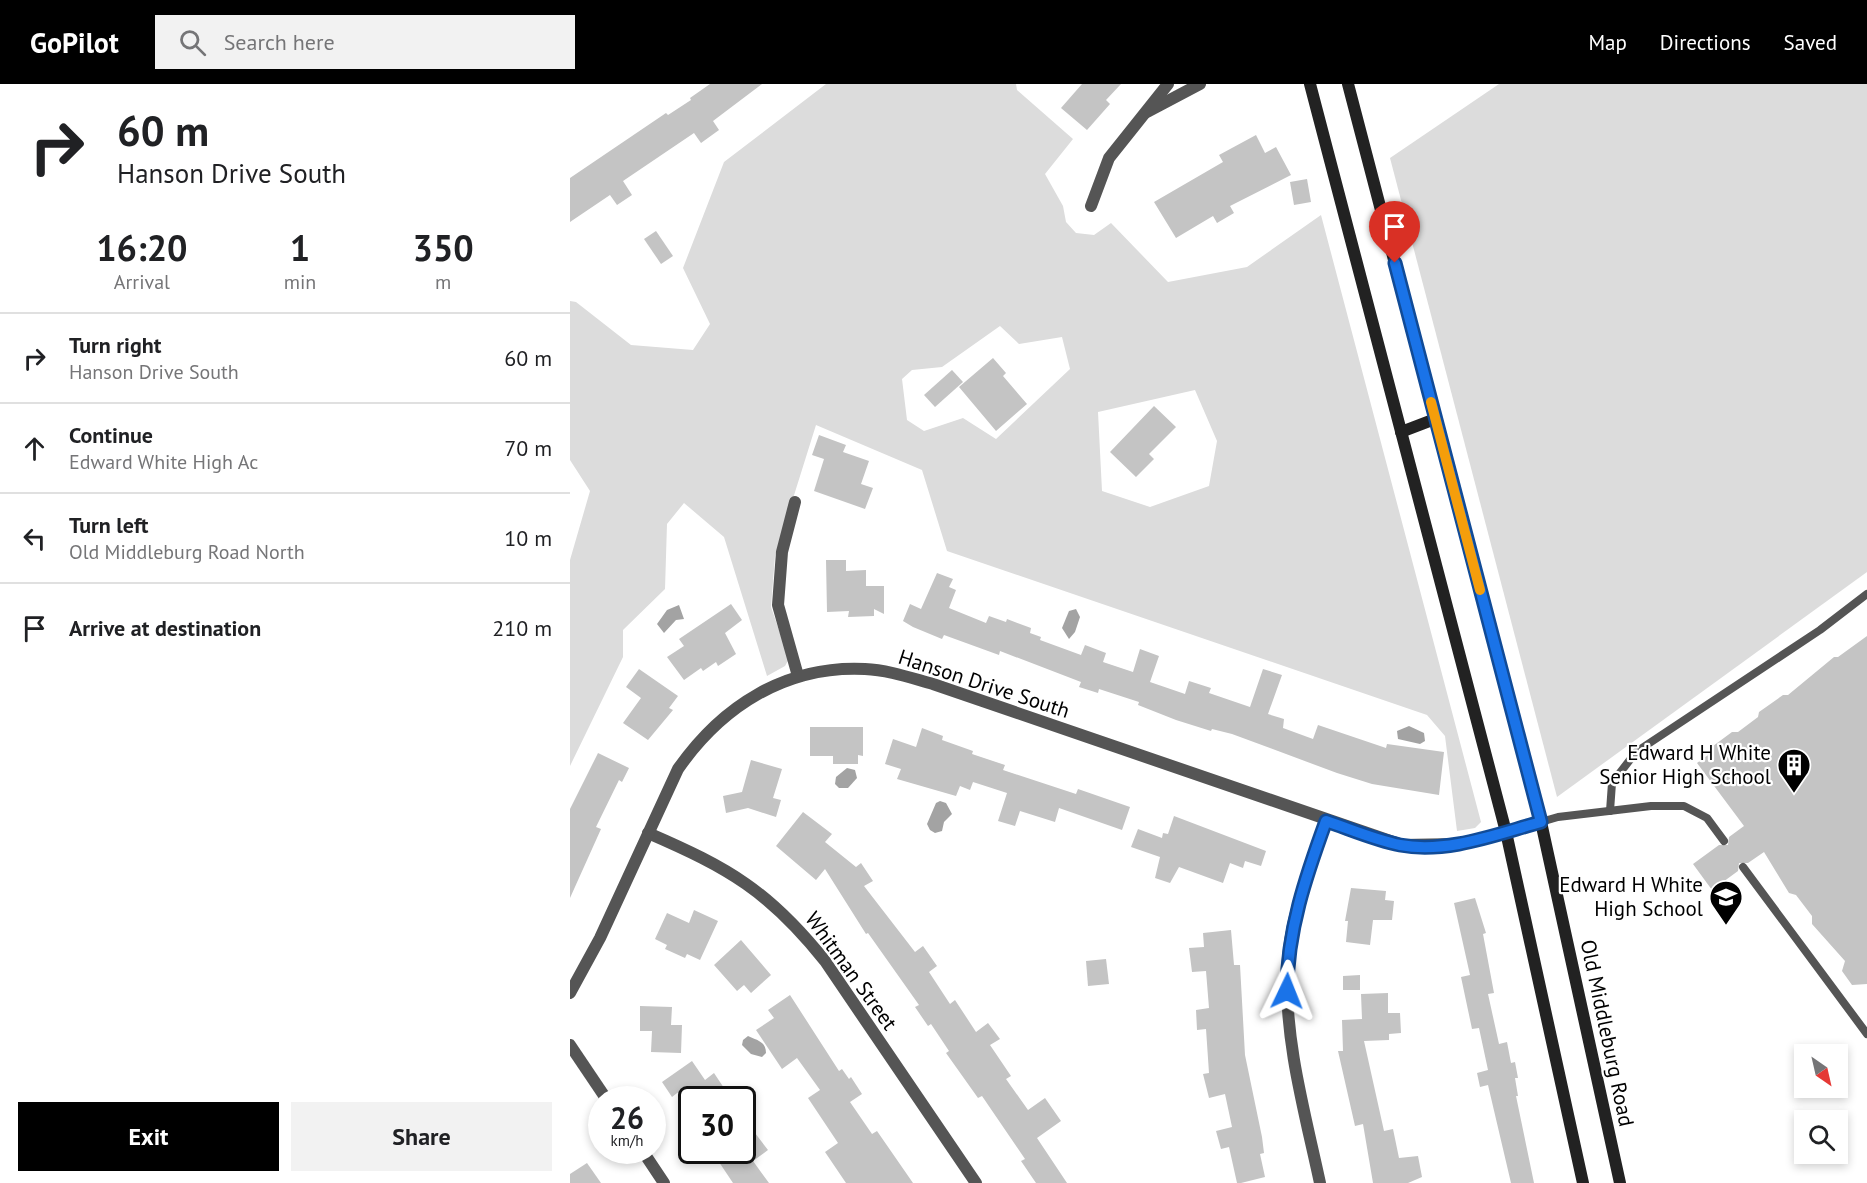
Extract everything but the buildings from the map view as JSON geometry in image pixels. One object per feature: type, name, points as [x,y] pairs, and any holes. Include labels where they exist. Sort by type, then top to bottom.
[{"type":"main road","points":[[1310,84],[1506,832],[1583,1183]]},
{"type":"main road","name":"Old Middleburg Road","points":[[1348,84],[1541,822],[1620,1183]]},
{"type":"main road","points":[[1401,432],[1436,419]]},
{"type":"street","points":[[1091,206],[1109,158],[1168,84]]},
{"type":"street","points":[[1144,114],[1200,84]]},
{"type":"street","points":[[795,502],[782,552],[778,605],[798,676]]},
{"type":"street","name":"Hanson Drive South","points":[[570,993],[600,938],[678,769],[693,747],[739,704],[798,676],[865,669],[900,675],[1402,845],[1458,844],[1506,832]]},
{"type":"street","points":[[1320,1183],[1295,1071],[1288,1012],[1287,969],[1293,926],[1306,878],[1326,821]]},
{"type":"street","name":"Whitman Street","points":[[648,833],[707,858],[735,874],[770,900],[801,931],[825,962],[975,1183]]},
{"type":"street","points":[[570,1045],[598,1086]]},
{"type":"street","points":[[651,1164],[664,1183]]},
{"type":"lane","points":[[1611,811],[1612,783],[1636,752],[1820,630],[1867,594]]},
{"type":"lane","points":[[1506,832],[1558,817],[1684,806],[1707,818],[1724,841]]},
{"type":"lane","points":[[1743,867],[1867,1034]]},
{"type":"shaded area","points":[[826,84],[1016,84],[1017,90],[1073,139],[1045,174],[1063,206],[1066,222],[1076,233],[1094,235],[1111,223],[1168,282],[1247,267],[1321,215],[1481,822],[1475,828],[1457,831],[1445,736],[1427,715],[947,551],[922,470],[816,425],[775,556],[771,607],[789,659],[785,666],[767,676],[724,537],[684,503],[667,524],[665,589],[623,630],[623,657],[570,766],[570,560],[590,491],[570,460],[570,301],[576,302],[631,345],[693,350],[710,324],[683,268],[724,162]],"holes":[[[1000,326],[1019,344],[1062,337],[1070,369],[996,439],[963,418],[924,431],[907,420],[902,379],[912,370],[942,367]],[[1195,390],[1217,441],[1209,486],[1150,507],[1102,491],[1098,412]]]},
{"type":"shaded area","points":[[1499,84],[1867,84],[1867,572],[1557,797],[1390,158]]},
{"type":"shaded area","points":[[679,605],[684,619],[676,620],[664,633],[657,624],[667,610]]},
{"type":"shaded area","points":[[1076,609],[1080,617],[1075,632],[1069,639],[1062,628],[1069,611]]},
{"type":"shaded area","points":[[1409,726],[1424,733],[1425,741],[1420,744],[1398,739],[1397,731]]},
{"type":"shaded area","points":[[847,768],[855,770],[857,778],[848,788],[839,788],[835,784],[836,777]]},
{"type":"shaded area","points":[[940,801],[946,803],[952,814],[944,822],[942,831],[935,833],[927,824],[936,803]]},
{"type":"shaded area","points":[[748,1036],[760,1041],[766,1049],[762,1057],[751,1054],[742,1045],[743,1040]]},
{"type":"slow traffic","points":[[1431,402],[1480,590]]},
{"type":"place","name":"Edward H White Senior High School","points":[[1794,794]]},
{"type":"place","name":"Edward H White High School","points":[[1726,926]]},
{"type":"route","points":[[1287,991],[1287,969],[1293,926],[1306,878],[1326,821],[1402,845],[1430,846],[1458,844],[1541,822],[1395,263]]}]
